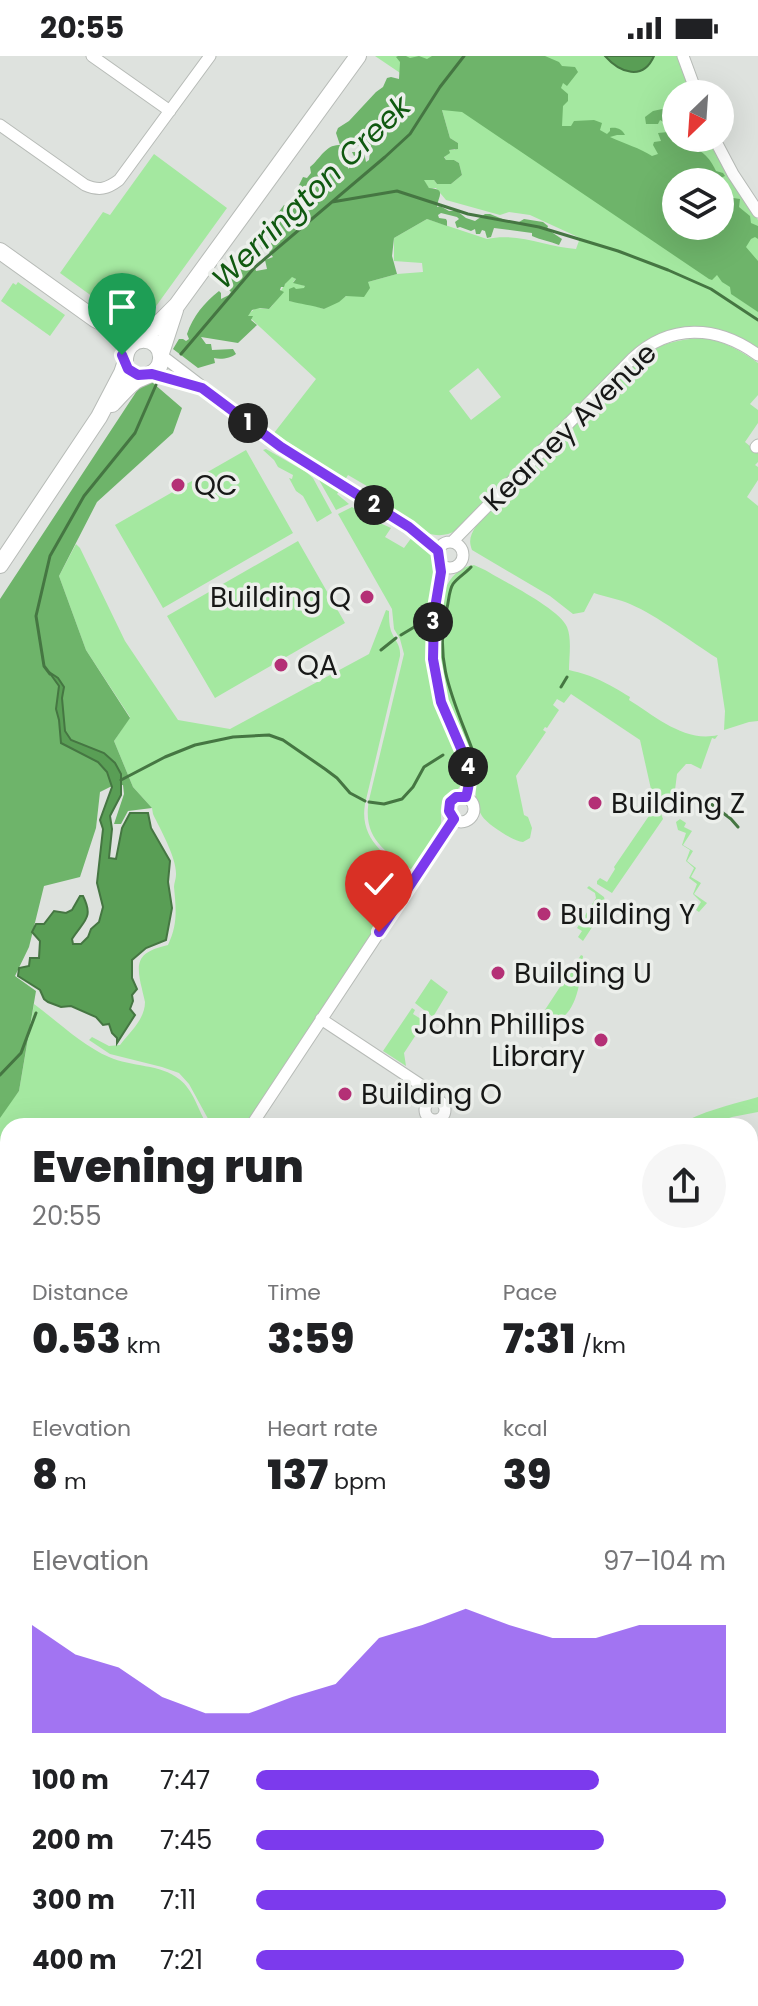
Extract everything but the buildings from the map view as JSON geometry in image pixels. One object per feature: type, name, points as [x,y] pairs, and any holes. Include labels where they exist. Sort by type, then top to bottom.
[{"type":"street","points":[[92,56],[170,111]]},
{"type":"street","points":[[0,125],[85,185],[94,189],[110,187],[119,180],[210,56]]},
{"type":"street","points":[[0,565],[99,417],[122,373],[128,346],[140,340],[177,305],[358,56]]},
{"type":"street","points":[[683,56],[692,80]]},
{"type":"street","points":[[721,152],[758,212]]},
{"type":"street","points":[[0,251],[95,319],[140,340],[154,343],[161,354],[202,388],[281,447],[448,553]]},
{"type":"street","points":[[99,417],[136,381],[160,366],[177,305]]},
{"type":"street","points":[[95,319],[118,345],[132,373],[150,374],[202,388]]},
{"type":"street","name":"Kearney Avenue","points":[[466,797],[470,783],[469,769],[441,702],[433,659],[433,625],[448,553],[473,521],[621,369],[652,343],[677,334],[716,334],[734,340],[758,355]]},
{"type":"street","points":[[456,797],[466,797],[474,806],[472,815],[468,820],[454,819],[449,811],[450,802],[456,797]]},
{"type":"street","points":[[256,1118],[454,819]]},
{"type":"street","points":[[321,1019],[430,1091],[437,1100]]},
{"type":"shaded area","points":[[375,56],[678,56],[686,80],[662,80],[662,152],[717,152],[726,168],[662,168],[662,240],[734,240],[734,183],[758,220],[758,350],[732,335],[704,328],[675,329],[647,340],[623,359],[457,530],[436,535],[416,528],[398,514],[384,496],[348,475],[345,480],[274,433],[316,379],[247,315],[256,308],[269,309],[292,276],[296,279],[293,282],[305,288],[289,301],[324,309],[368,282],[397,274],[423,272],[422,263],[394,261],[394,238],[427,219],[487,239],[509,237],[576,249],[580,238],[530,215],[509,212],[500,215],[446,200],[436,188],[429,188],[423,180],[426,178],[437,184],[451,184],[462,175],[459,163],[446,160],[444,156],[449,150],[455,150],[458,143],[450,138],[442,110],[455,110]],"holes":[[[478,368],[501,397],[471,420],[449,391]]]},
{"type":"shaded area","points":[[545,56],[562,66],[575,67],[578,72],[567,86],[563,83],[561,88],[568,94],[568,101],[563,106],[562,126],[571,126],[574,121],[594,120],[602,123],[600,130],[607,134],[610,128],[615,128],[625,135],[610,137],[652,156],[658,154],[653,145],[661,141],[658,133],[662,133],[662,152],[703,153],[714,168],[662,168],[662,240],[734,240],[734,198],[740,199],[739,207],[750,216],[751,223],[758,226],[758,239],[751,239],[746,247],[758,261],[758,312],[731,294],[730,287],[717,275],[709,279],[462,112],[442,110],[450,138],[458,143],[458,149],[449,150],[450,153],[444,157],[459,163],[462,175],[451,184],[424,180],[429,188],[440,192],[437,207],[457,211],[475,221],[490,214],[510,222],[524,219],[543,222],[547,229],[562,239],[559,245],[532,236],[532,233],[494,228],[491,237],[487,238],[482,230],[476,234],[475,229],[457,228],[457,217],[441,213],[439,218],[446,219],[447,226],[427,219],[394,238],[392,256],[397,274],[368,282],[370,288],[364,297],[346,296],[324,309],[289,301],[289,289],[305,286],[293,283],[296,279],[292,277],[281,287],[280,290],[284,292],[269,309],[252,310],[248,316],[253,316],[251,320],[257,325],[238,343],[201,337],[206,344],[211,344],[212,350],[233,349],[236,354],[214,358],[215,363],[198,368],[173,349],[179,339],[189,339],[187,334],[192,321],[219,291],[221,299],[229,295],[231,292],[224,285],[238,269],[254,263],[256,271],[267,269],[265,260],[273,257],[260,245],[270,245],[277,236],[278,213],[284,205],[294,208],[298,197],[301,202],[312,200],[297,189],[303,177],[307,178],[311,173],[310,167],[327,149],[340,145],[336,133],[338,128],[383,87],[387,78],[399,79],[400,62],[396,57]],"holes":[[[369,143],[369,160],[366,162],[364,152],[352,152],[354,156],[359,155],[359,160],[348,169],[348,161],[341,154],[341,145],[351,144],[353,147]]]},
{"type":"shaded area","points":[[605,56],[654,56],[644,69],[631,72],[617,67]]},
{"type":"shaded area","points":[[662,109],[662,121],[646,124],[645,117]]},
{"type":"shaded area","points":[[154,154],[227,208],[146,320],[129,323],[60,273],[103,212],[110,215]]},
{"type":"shaded area","points":[[18,282],[65,315],[50,336],[1,301],[13,283],[16,285]]},
{"type":"shaded area","points":[[700,338],[731,346],[758,363],[758,395],[750,404],[758,410],[758,423],[745,442],[756,453],[758,450],[755,465],[758,467],[758,480],[747,497],[758,506],[758,721],[724,730],[725,711],[717,658],[652,615],[621,601],[594,593],[584,612],[573,614],[550,596],[472,550],[470,543],[476,526],[642,357],[670,343]]},
{"type":"shaded area","points":[[146,377],[182,408],[173,433],[97,502],[59,576],[86,650],[130,718],[114,741],[133,787],[152,808],[128,811],[121,824],[114,824],[124,794],[123,785],[100,792],[96,828],[80,877],[44,886],[29,947],[15,976],[36,991],[19,1091],[0,1118],[0,599]]},
{"type":"shaded area","points":[[246,450],[293,533],[163,608],[115,525]]},
{"type":"shaded area","points":[[263,450],[313,478],[332,513],[317,522],[289,478],[292,479],[293,475],[278,467]]},
{"type":"shaded area","points":[[320,477],[340,490],[337,494],[349,504],[336,510]]},
{"type":"shaded area","points":[[352,507],[391,528],[385,537],[404,548],[412,537],[420,542],[430,551],[435,564],[427,650],[433,685],[462,769],[462,778],[459,788],[448,795],[442,804],[438,834],[414,871],[378,843],[369,824],[369,800],[404,654],[394,629],[392,609],[338,514]]},
{"type":"shaded area","points":[[298,541],[345,623],[215,698],[167,616]]},
{"type":"shaded area","points":[[76,544],[125,641],[178,720],[230,729],[369,654],[386,610],[389,611],[390,629],[399,646],[400,656],[364,816],[376,846],[411,874],[250,1118],[208,1118],[189,1084],[179,1073],[110,1054],[89,1040],[92,1037],[109,1046],[120,1045],[140,1020],[145,1002],[139,965],[150,951],[168,945],[176,916],[176,868],[152,808],[133,787],[114,741],[130,717],[86,650],[59,576]]},
{"type":"shaded area","points":[[474,565],[530,596],[562,620],[569,637],[569,670],[607,684],[682,732],[718,735],[712,738],[701,769],[686,764],[677,774],[675,790],[679,791],[674,800],[661,805],[663,819],[612,893],[597,881],[600,878],[607,882],[655,807],[640,740],[571,694],[564,703],[557,699],[553,705],[559,710],[543,730],[546,732],[516,776],[524,815],[532,828],[530,838],[523,842],[507,836],[485,820],[479,810],[472,763],[443,689],[437,637],[442,598],[449,582],[459,571]]},
{"type":"shaded area","points":[[49,672],[64,687],[65,731],[71,740],[104,753],[121,774],[121,795],[110,816],[109,858],[116,859],[122,828],[130,813],[148,813],[151,828],[170,861],[168,882],[172,908],[166,940],[146,948],[132,960],[132,978],[137,989],[132,995],[130,1009],[135,1015],[117,1043],[109,1024],[103,1025],[96,1017],[71,1006],[61,1007],[48,1002],[40,990],[18,976],[19,968],[29,966],[30,958],[39,958],[40,941],[32,932],[36,924],[44,924],[54,911],[66,913],[72,910],[83,896],[88,914],[72,939],[73,944],[81,944],[99,922],[103,907],[97,883],[103,829],[100,820],[112,787],[107,772],[98,762],[61,743],[56,709],[59,686]]},
{"type":"shaded area","points":[[680,819],[686,823],[684,827],[692,831],[683,845],[693,851],[687,861],[696,868],[691,877],[701,883],[694,894],[707,903],[699,912],[696,910],[701,902],[693,894],[697,884],[689,878],[694,868],[686,861],[690,850],[682,845],[686,833],[678,830],[676,822]]},
{"type":"shaded area","points":[[589,886],[604,897],[606,906],[583,941],[578,937],[582,931],[577,928],[596,898],[595,893],[587,888]]},
{"type":"shaded area","points":[[581,955],[580,983],[571,1008],[557,1020],[535,1025]]},
{"type":"shaded area","points":[[431,979],[448,992],[433,1017],[415,1003]]},
{"type":"shaded area","points":[[34,1004],[99,1052],[172,1074],[192,1095],[204,1118],[0,1118],[19,1091]]},
{"type":"shaded area","points":[[412,1008],[415,1010],[413,1014],[421,1019],[424,1016],[427,1018],[404,1053],[406,1066],[383,1051]]},
{"type":"shaded area","points":[[758,1097],[758,1112],[729,1118],[693,1118]]},
{"type":"waterway","name":"Werrington Creek","points":[[181,354],[254,268],[410,134],[464,56]]},
{"type":"waterway","points":[[332,202],[397,191],[468,214],[539,227],[668,270],[711,289],[758,320]]},
{"type":"waterway","name":"Werrington Creek","points":[[50,674],[44,666],[36,616],[50,556],[84,496],[135,433],[156,385]]},
{"type":"waterway","points":[[471,567],[451,589],[443,631],[443,652],[451,693],[481,775]]},
{"type":"waterway","points":[[401,635],[416,626]]},
{"type":"waterway","points":[[381,650],[396,638]]},
{"type":"waterway","points":[[561,687],[567,677]]},
{"type":"waterway","points":[[121,780],[195,745],[233,737],[269,735],[283,740],[337,778],[350,793],[365,801]]},
{"type":"waterway","points":[[369,802],[384,804],[402,799],[424,767],[443,755]]},
{"type":"waterway","points":[[706,800],[738,827]]},
{"type":"waterway","name":"Werrington Creek","points":[[0,1075],[21,1053],[36,1013]]},
{"type":"place","name":"QC","points":[[178,485]]},
{"type":"place","name":"Building Q","points":[[367,597]]},
{"type":"place","name":"QA","points":[[281,665]]},
{"type":"place","name":"Building Z","points":[[595,803]]},
{"type":"place","name":"Building Y","points":[[544,914]]},
{"type":"place","name":"Building U","points":[[498,973]]},
{"type":"place","name":"John Phillips Library","points":[[601,1040]]},
{"type":"place","name":"Building O","points":[[345,1094]]},
{"type":"route","points":[[122,355],[132,373],[143,376],[152,374],[202,388],[281,447],[409,527],[438,551],[441,572],[432,635],[433,659],[441,702],[466,760],[470,783],[466,797],[456,797],[450,802],[449,811],[454,819],[379,932]]}]
